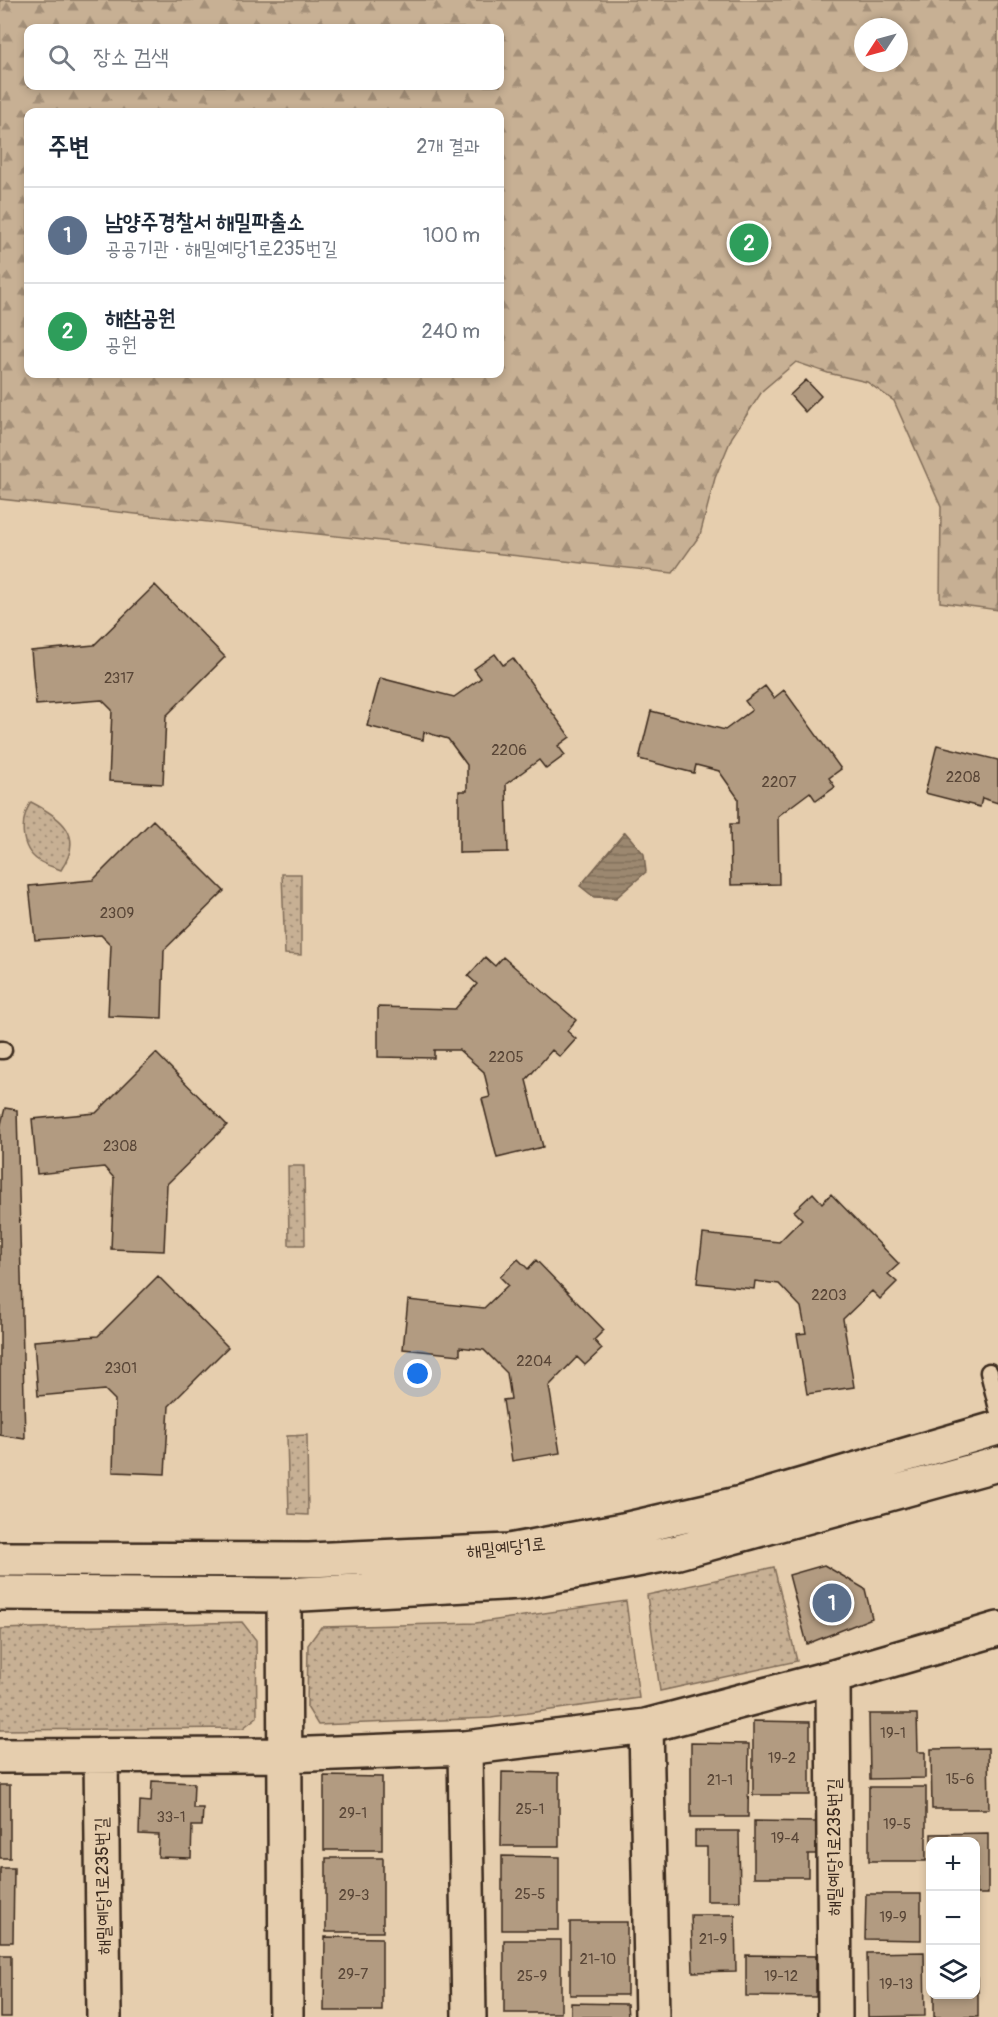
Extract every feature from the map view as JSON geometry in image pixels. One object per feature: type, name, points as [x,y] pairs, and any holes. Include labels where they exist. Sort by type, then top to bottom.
[{"type":"street","name":"해밀예당1로","points":[[0,1559],[309,1560],[509,1551],[623,1530],[741,1503],[998,1428]]},
{"type":"street","name":"해밀예당1로","points":[[0,1593],[284,1595],[521,1582],[678,1552],[998,1464]]},
{"type":"street","points":[[284,1595],[286,2017]]},
{"type":"street","points":[[0,1756],[285,1755],[465,1748],[646,1726],[833,1677],[998,1629]]},
{"type":"street","name":"해밀예당1로235번길","points":[[833,1677],[835,2017]]},
{"type":"street","points":[[646,1726],[652,2017]]},
{"type":"street","points":[[465,1748],[468,2017]]},
{"type":"street","name":"해밀예당1로235번길","points":[[101,1755],[104,2017]]},
{"type":"lane","points":[[989,1372],[998,1409]]},
{"type":"green space","points":[[0,0],[998,0],[998,610],[940,602],[941,507],[894,401],[867,382],[828,373],[796,362],[763,390],[732,437],[715,478],[700,535],[673,573],[0,499]]},
{"type":"green space","points":[[31,802],[52,814],[67,829],[71,847],[61,870],[39,861],[28,849],[23,825]]},
{"type":"green space","points":[[282,874],[301,874],[301,955],[285,954]]},
{"type":"green space","points":[[288,1166],[304,1166],[305,1245],[289,1245]]},
{"type":"green space","points":[[307,1435],[308,1515],[289,1514],[287,1436]]},
{"type":"green space","points":[[774,1567],[797,1661],[660,1691],[647,1595]]},
{"type":"green space","points":[[626,1601],[639,1698],[491,1718],[318,1725],[307,1707],[308,1645],[321,1627],[476,1623]]},
{"type":"green space","points":[[242,1622],[256,1640],[257,1717],[243,1728],[0,1730],[0,1629]]},
{"type":"shaded area","points":[[625,832],[644,854],[646,872],[616,898],[594,897],[580,886]]},
{"type":"building","points":[[806,380],[821,396],[805,412],[790,395]]},
{"type":"building","points":[[155,585],[225,657],[166,716],[163,784],[109,781],[112,710],[102,700],[36,705],[31,651],[94,645]]},
{"type":"building","points":[[495,654],[503,665],[513,658],[570,737],[558,746],[565,755],[546,769],[539,760],[506,784],[508,852],[459,853],[459,791],[467,791],[467,765],[448,739],[424,732],[423,740],[367,726],[380,678],[454,697],[481,678],[474,669]]},
{"type":"building","points":[[765,686],[774,698],[784,690],[841,769],[829,778],[835,787],[816,801],[810,792],[778,816],[779,884],[731,885],[730,824],[738,824],[738,798],[719,771],[696,765],[694,773],[639,759],[651,711],[725,730],[752,710],[745,701]]},
{"type":"building","points":[[937,745],[998,760],[998,803],[982,798],[980,807],[925,793]]},
{"type":"building","points":[[153,820],[224,891],[164,950],[162,1018],[108,1016],[111,945],[101,935],[35,940],[29,886],[93,880]]},
{"type":"building","points":[[485,957],[495,966],[503,957],[576,1020],[567,1031],[576,1039],[560,1057],[552,1050],[526,1080],[543,1147],[497,1158],[482,1099],[490,1097],[484,1072],[459,1050],[434,1050],[434,1058],[378,1057],[378,1007],[455,1009],[477,984],[468,976]]},
{"type":"building","points":[[156,1053],[227,1125],[167,1184],[164,1251],[111,1249],[114,1178],[104,1167],[37,1174],[32,1119],[96,1113]]},
{"type":"building","points":[[5,1108],[17,1110],[25,1439],[0,1435],[0,1128]]},
{"type":"building","points":[[813,1193],[822,1203],[831,1194],[899,1264],[888,1274],[897,1282],[880,1299],[872,1291],[843,1319],[854,1387],[807,1394],[797,1334],[806,1333],[801,1307],[779,1284],[755,1281],[754,1289],[697,1283],[703,1234],[779,1242],[802,1219],[794,1211]]},
{"type":"building","points":[[518,1259],[528,1269],[536,1260],[604,1330],[594,1340],[602,1349],[585,1365],[577,1357],[549,1386],[560,1453],[512,1461],[503,1400],[511,1399],[507,1373],[484,1350],[460,1347],[460,1355],[403,1349],[408,1300],[484,1308],[508,1285],[500,1277]]},
{"type":"building","points":[[158,1276],[228,1347],[169,1406],[165,1474],[113,1472],[115,1400],[105,1390],[38,1396],[34,1341],[98,1336]]},
{"type":"building","points":[[824,1565],[865,1589],[872,1618],[807,1644],[789,1575]]},
{"type":"building","points":[[869,1714],[917,1714],[918,1752],[925,1752],[925,1778],[870,1779]]},
{"type":"building","points":[[753,1721],[810,1722],[810,1795],[753,1795]]},
{"type":"building","points":[[691,1743],[749,1744],[748,1817],[691,1817]]},
{"type":"building","points":[[988,1748],[989,1809],[932,1809],[931,1749]]},
{"type":"building","points":[[502,1772],[559,1773],[559,1846],[501,1846]]},
{"type":"building","points":[[324,1776],[382,1777],[382,1850],[324,1850]]},
{"type":"building","points":[[152,1781],[194,1783],[193,1808],[203,1808],[202,1826],[192,1826],[191,1858],[158,1857],[159,1835],[139,1834],[140,1801],[151,1802]]},
{"type":"building","points":[[0,1785],[10,1785],[10,1858],[0,1858]]},
{"type":"building","points":[[869,1787],[926,1787],[926,1861],[869,1861]]},
{"type":"building","points":[[754,1821],[816,1822],[816,1854],[808,1854],[808,1877],[754,1877]]},
{"type":"building","points":[[695,1831],[739,1831],[740,1901],[707,1901],[707,1847],[695,1847]]},
{"type":"building","points":[[988,1833],[988,1894],[980,1894],[980,1837],[931,1837],[931,1834]]},
{"type":"building","points":[[502,1856],[559,1857],[559,1930],[502,1930]]},
{"type":"building","points":[[326,1858],[383,1858],[383,1932],[326,1932]]},
{"type":"building","points":[[0,1868],[14,1868],[13,1942],[0,1942]]},
{"type":"building","points":[[866,1894],[921,1894],[921,1940],[865,1939]]},
{"type":"building","points":[[691,1915],[735,1915],[736,1971],[693,1972]]},
{"type":"building","points":[[570,1922],[627,1922],[627,1995],[570,1995]]},
{"type":"building","points":[[325,1937],[382,1938],[382,2011],[324,2011]]},
{"type":"building","points":[[504,1940],[561,1940],[561,2013],[504,2013]]},
{"type":"building","points":[[924,1952],[925,2016],[868,2017],[867,1953]]},
{"type":"building","points":[[0,1955],[11,1955],[11,2017],[0,2017]]},
{"type":"building","points":[[746,1955],[816,1956],[816,1997],[746,1996]]},
{"type":"building","points":[[934,1999],[978,1999],[978,2017],[934,2017]]},
{"type":"building","points":[[571,2003],[627,2004],[628,2017],[571,2017]]},
{"type":"place","name":"해참공원","points":[[749,243]]},
{"type":"place","name":"남양주경찰서 해밀파출소","points":[[832,1603]]}]
